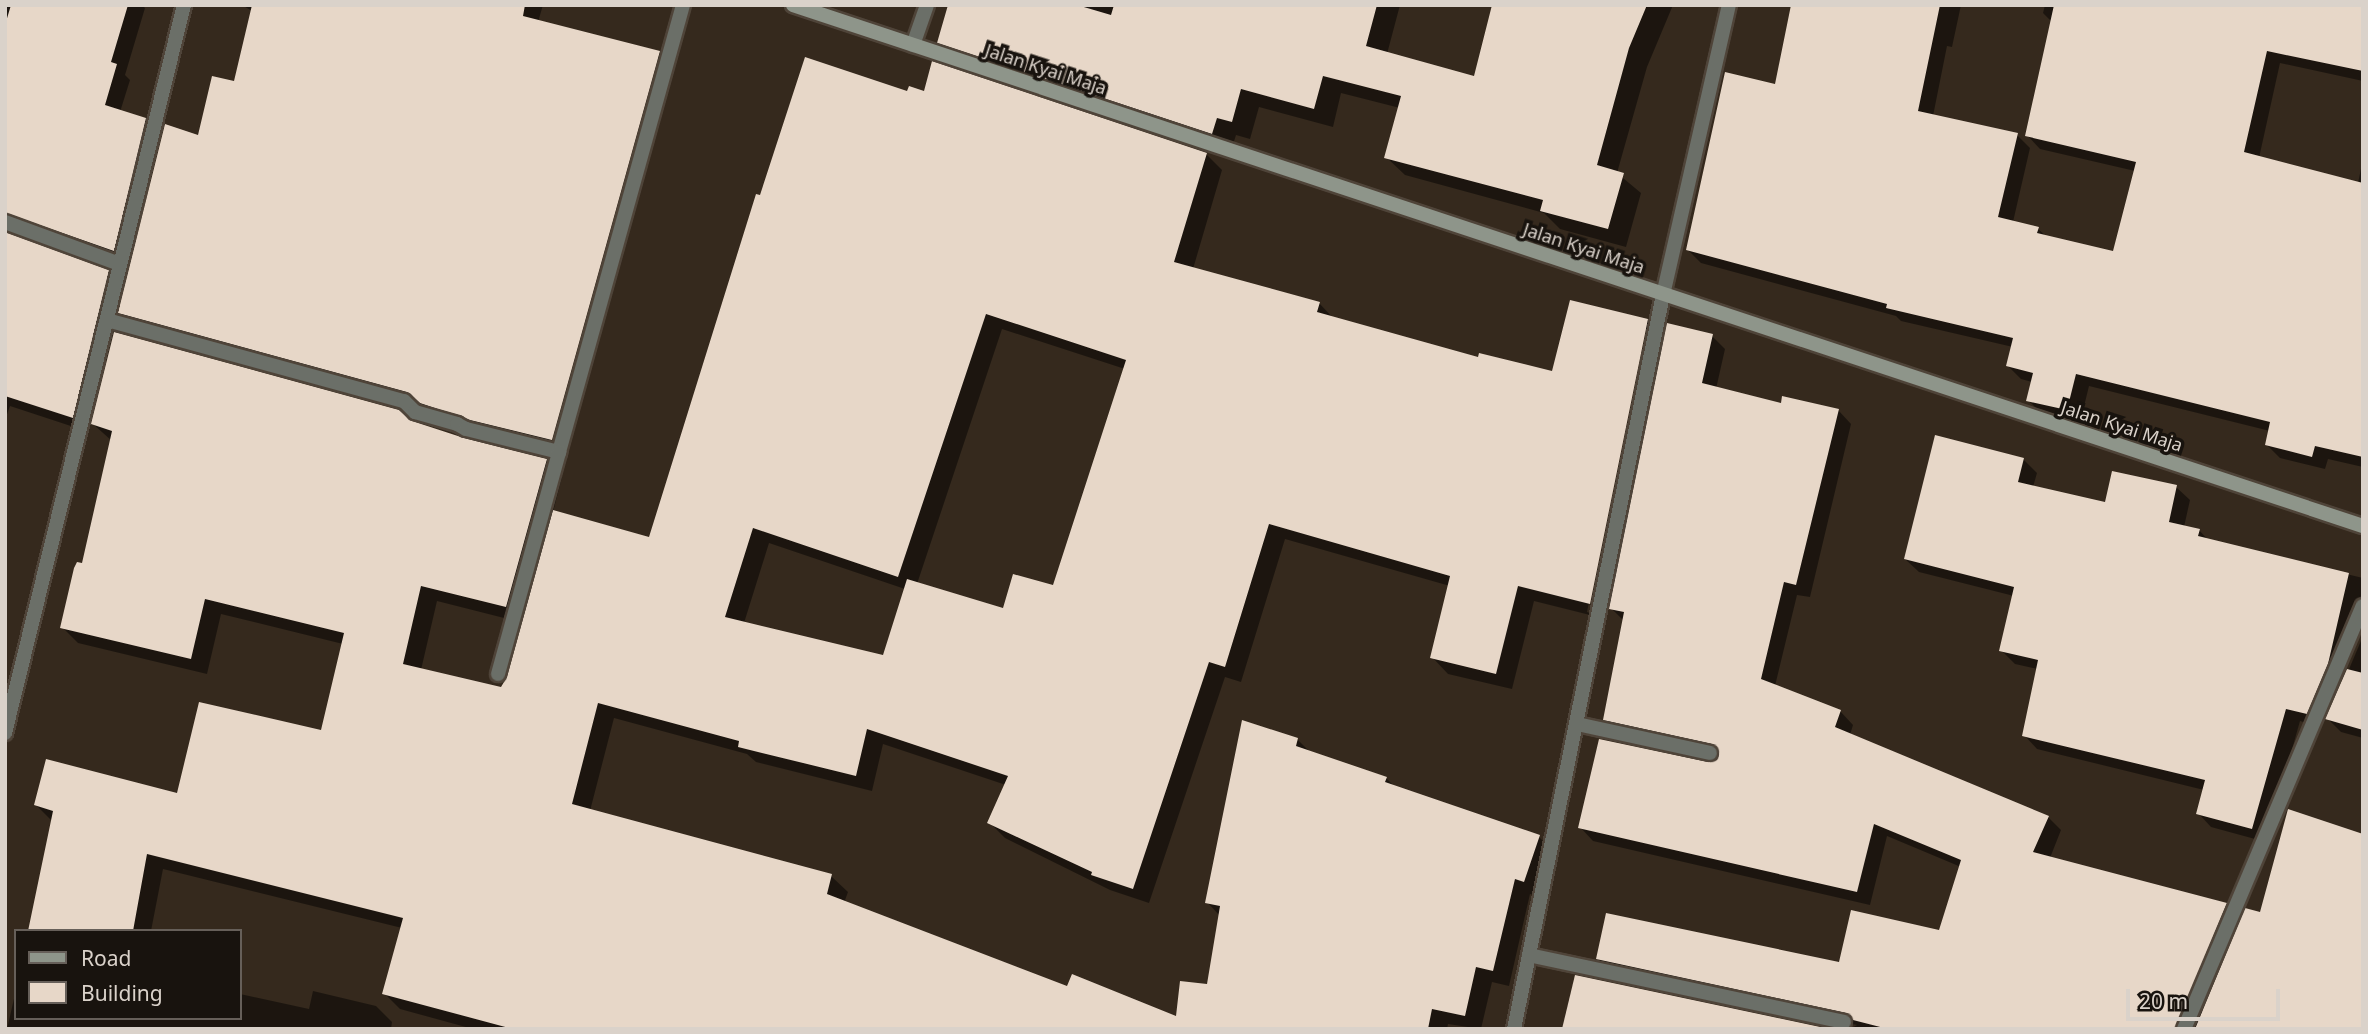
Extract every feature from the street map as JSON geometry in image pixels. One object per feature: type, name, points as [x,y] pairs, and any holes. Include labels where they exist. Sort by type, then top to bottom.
[{"type":"street","points":[[5,733],[184,5]]},
{"type":"street","points":[[498,674],[683,5]]},
{"type":"street","name":"Jalan Kyai Maja","points":[[793,5],[2363,526]]},
{"type":"street","points":[[913,45],[928,5]]},
{"type":"street","points":[[1514,1029],[1663,295],[1729,5]]},
{"type":"street","points":[[5,222],[120,264]]},
{"type":"street","points":[[107,320],[404,401],[415,412],[466,429],[559,452]]},
{"type":"street","points":[[2184,1029],[2363,606]]},
{"type":"street","points":[[1577,724],[1710,753]]},
{"type":"street","points":[[1530,955],[1844,1022]]},
{"type":"building","points":[[11,5],[128,5],[111,62],[117,64],[105,105],[146,118],[114,251],[5,213],[5,25]]},
{"type":"building","points":[[252,5],[525,5],[523,16],[660,51],[552,440],[470,420],[420,403],[407,392],[118,313],[165,124],[198,135],[212,76],[234,81]]},
{"type":"building","points":[[948,5],[1077,5],[1111,15],[1114,5],[1377,5],[1366,46],[1474,76],[1492,5],[1647,5],[1629,48],[1597,165],[1624,173],[1608,229],[1540,211],[1543,200],[1384,158],[1401,96],[1323,76],[1314,109],[1241,89],[1232,122],[1217,118],[1212,134],[937,43]]},
{"type":"building","points":[[1791,5],[1940,5],[1918,111],[2018,133],[1998,217],[2039,227],[2037,233],[2113,251],[2136,162],[2025,136],[2054,5],[2363,5],[2363,71],[2267,51],[2244,152],[2363,183],[2363,457],[2315,446],[2312,457],[2265,445],[2270,422],[2076,374],[2067,410],[2026,401],[2033,373],[2006,366],[2013,338],[1886,308],[1887,304],[1686,250],[1725,72],[1775,84]]},
{"type":"building","points":[[805,57],[907,91],[909,86],[924,91],[932,61],[1207,153],[1174,262],[1320,302],[1317,312],[1478,357],[1479,353],[1552,371],[1570,300],[1648,319],[1590,604],[1518,586],[1496,674],[1430,658],[1450,576],[1269,524],[1225,667],[1209,662],[1133,889],[1091,875],[1092,872],[987,823],[1008,776],[867,729],[856,776],[738,747],[739,741],[598,703],[572,804],[832,874],[827,894],[1067,986],[1072,974],[1176,1016],[1180,981],[1207,984],[1220,906],[1205,903],[1242,720],[1298,738],[1296,746],[1387,777],[1385,782],[1540,835],[1524,882],[1515,879],[1493,971],[1476,967],[1465,1016],[1432,1009],[1428,1029],[513,1029],[382,994],[403,918],[147,854],[133,929],[28,929],[53,811],[34,805],[46,759],[177,793],[199,702],[321,730],[344,633],[205,599],[191,659],[60,628],[74,568],[77,562],[82,563],[112,431],[91,424],[114,332],[399,410],[412,421],[464,438],[547,459],[506,607],[421,586],[403,664],[501,687],[507,677],[553,510],[649,537],[756,194],[760,195]],"holes":[[[986,314],[1126,360],[1053,585],[1013,574],[1003,608],[907,579],[883,655],[725,617],[753,528],[898,577]]]},
{"type":"building","points":[[5,232],[109,270],[73,418],[5,396]]},
{"type":"building","points":[[1667,323],[1713,334],[1702,383],[1781,403],[1782,396],[1839,409],[1796,585],[1784,582],[1761,679],[1841,710],[1835,727],[2049,816],[2033,852],[2227,903],[2175,1029],[1888,1029],[1853,1020],[1846,1013],[1596,959],[1606,913],[1839,962],[1851,910],[1939,930],[1961,860],[1874,824],[1857,892],[1578,828],[1599,739],[1708,762],[1717,760],[1719,754],[1712,744],[1603,720],[1624,612],[1609,609]]},
{"type":"building","points":[[1935,435],[2024,458],[2018,482],[2105,502],[2112,471],[2177,485],[2169,522],[2200,529],[2198,536],[2349,573],[2328,664],[2307,714],[2286,709],[2252,829],[2196,814],[2205,780],[2022,736],[2038,660],[1999,651],[2014,587],[1904,559]]},
{"type":"building","points":[[2347,669],[2363,673],[2363,730],[2325,719]]},
{"type":"building","points":[[2288,809],[2363,834],[2363,1029],[2195,1029],[2245,908],[2260,912]]},
{"type":"building","points":[[1575,975],[1825,1028],[1825,1029],[1562,1029]]}]
